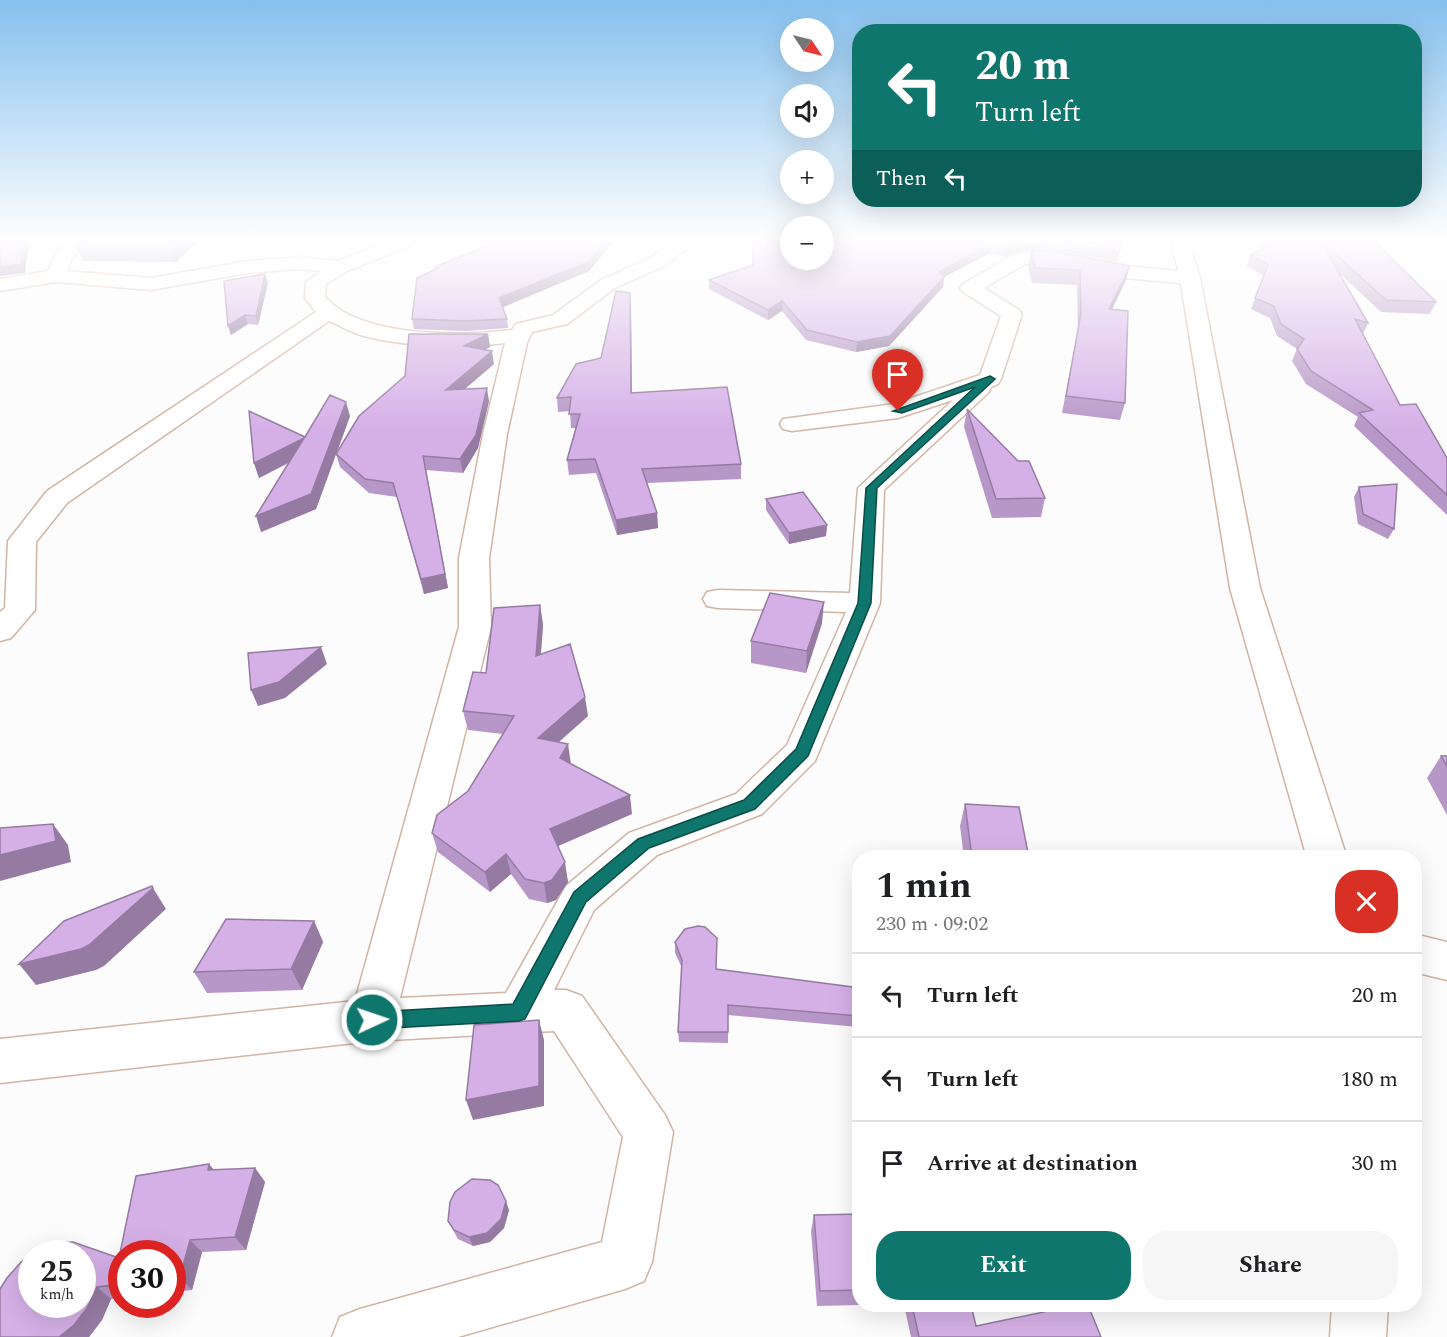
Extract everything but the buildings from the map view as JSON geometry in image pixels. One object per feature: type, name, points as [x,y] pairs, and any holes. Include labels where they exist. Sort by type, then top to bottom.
[{"type":"street","points":[[321,304],[328,313],[368,331],[478,340],[520,335]]},
{"type":"street","points":[[372,1020],[475,627],[474,558],[495,434],[520,335],[523,328],[560,320],[581,304]]},
{"type":"street","points":[[519,1013],[580,897],[643,844],[750,804],[802,752],[865,603],[871,488],[990,379],[1012,314],[996,304]]},
{"type":"street","points":[[1195,304],[1245,588],[1326,850]]},
{"type":"street","points":[[0,631],[20,610],[22,541],[57,497],[328,313]]},
{"type":"street","points":[[792,424],[898,411],[990,379]]},
{"type":"street","points":[[718,599],[865,603]]},
{"type":"street","points":[[1422,955],[1447,961]]},
{"type":"street","points":[[0,1062],[372,1020],[566,1010],[648,1132],[625,1263],[360,1337]]},
{"type":"street","points":[[1359,1337],[1360,1312]]},
{"type":"route","points":[[372,1020],[519,1013],[580,897],[643,844],[750,804],[802,752],[865,603],[871,488],[990,379],[898,411]]}]
